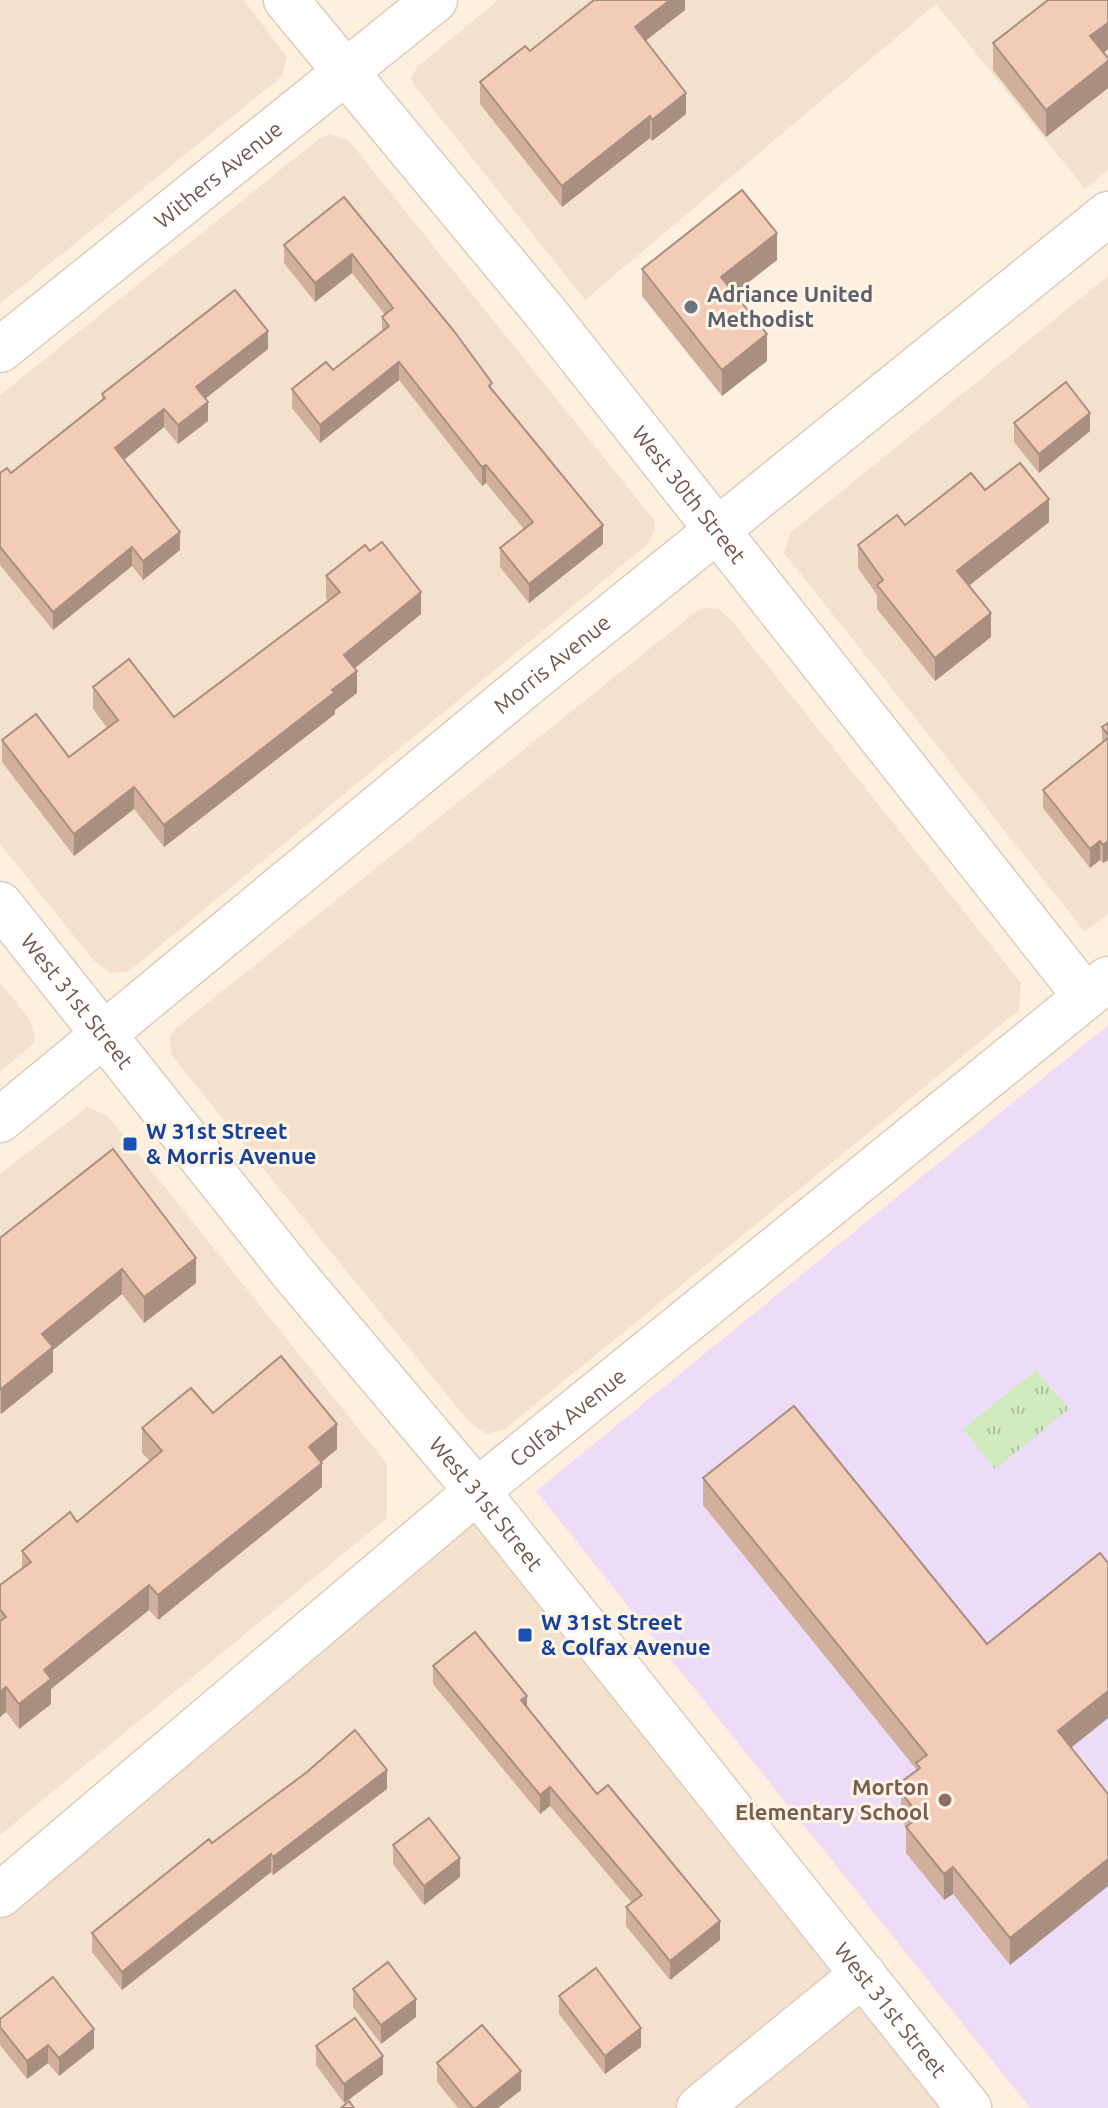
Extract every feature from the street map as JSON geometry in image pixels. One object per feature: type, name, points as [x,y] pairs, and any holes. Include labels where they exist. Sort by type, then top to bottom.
[{"type":"street","name":"West 30th Street","points":[[286,0],[544,311],[717,533],[1097,988]]},
{"type":"street","name":"Withers Avenue","points":[[0,350],[435,0]]},
{"type":"street","name":"Morris Avenue","points":[[0,1120],[533,679],[1108,214]]},
{"type":"street","name":"West 31st Street","points":[[0,904],[293,1273],[477,1491],[969,2108]]},
{"type":"street","name":"Colfax Avenue","points":[[0,1895],[477,1491],[1097,988]]},
{"type":"street","points":[[699,2108],[863,1974]]},
{"type":"shaded area","points":[[0,0],[244,0],[287,57],[282,76],[0,304]]},
{"type":"shaded area","points":[[498,0],[1108,0],[1108,170],[1085,189],[936,4],[585,300],[413,84],[411,77],[418,66]]},
{"type":"shaded area","points":[[330,134],[349,141],[654,520],[655,529],[648,544],[128,972],[111,973],[94,961],[0,844],[0,395],[320,138]]},
{"type":"shaded area","points":[[1108,276],[1108,914],[1085,932],[784,553],[791,532]]},
{"type":"shaded area","points":[[700,609],[719,609],[732,621],[1021,983],[1019,1010],[505,1429],[486,1434],[468,1421],[180,1066],[171,1054],[170,1037],[175,1029],[688,618]]},
{"type":"shaded area","points":[[0,982],[30,1020],[35,1037],[33,1044],[0,1072]]},
{"type":"shaded area","name":"Morton Elementary School","points":[[1108,1025],[1108,2108],[1030,2108],[536,1491]]},
{"type":"shaded area","points":[[87,1107],[107,1115],[387,1464],[387,1518],[0,1835],[0,1174]]},
{"type":"shaded area","points":[[477,1491],[969,2108],[0,2108],[0,1895]]},
{"type":"green space","points":[[1036,1370],[1069,1409],[995,1469],[963,1429]]},
{"type":"building","points":[[594,0],[670,0],[635,27],[686,93],[652,120],[650,116],[562,186],[480,82],[525,46],[530,51]]},
{"type":"building","points":[[1048,0],[1108,0],[1108,23],[1090,36],[1108,61],[1046,110],[993,43]]},
{"type":"building","points":[[742,190],[777,233],[721,277],[767,334],[722,370],[642,269]]},
{"type":"building","points":[[344,197],[454,331],[492,383],[489,386],[603,525],[529,584],[500,548],[533,522],[486,465],[482,467],[399,362],[320,425],[292,389],[326,362],[333,370],[389,326],[382,317],[393,308],[352,254],[315,283],[284,245]]},
{"type":"building","points":[[235,290],[268,331],[196,387],[208,402],[178,425],[164,409],[115,448],[180,532],[143,561],[132,547],[53,612],[0,547],[0,473],[7,468],[11,473],[105,398],[102,394]]},
{"type":"building","points":[[1066,382],[1090,413],[1039,454],[1014,423]]},
{"type":"building","points":[[1020,463],[1049,499],[957,571],[991,613],[935,658],[877,585],[883,580],[858,545],[897,515],[905,525],[971,473],[985,490]]},
{"type":"building","points":[[382,542],[421,592],[344,655],[357,671],[332,690],[335,692],[164,825],[134,787],[74,834],[2,740],[36,714],[69,757],[118,720],[93,687],[129,659],[174,717],[340,592],[326,576],[365,545],[370,551]]},
{"type":"building","points":[[1108,738],[1108,841],[1103,845],[1100,841],[1090,849],[1043,790]]},
{"type":"building","points":[[113,1149],[196,1258],[144,1297],[122,1269],[42,1334],[53,1347],[1,1389],[0,1238]]},
{"type":"building","points":[[281,1356],[337,1424],[309,1447],[322,1463],[158,1595],[149,1585],[44,1670],[51,1679],[19,1704],[6,1687],[0,1692],[0,1621],[6,1617],[0,1609],[0,1585],[31,1562],[22,1551],[70,1512],[77,1522],[162,1451],[142,1428],[191,1388],[213,1413]]},
{"type":"building","name":"Morton Elementary School","points":[[794,1406],[987,1644],[1100,1553],[1108,1563],[1108,1691],[1058,1731],[1108,1794],[1108,1859],[1010,1938],[953,1867],[944,1874],[906,1827],[920,1816],[903,1795],[908,1792],[901,1782],[920,1768],[916,1763],[927,1755],[703,1478]]},
{"type":"building","points":[[475,1632],[527,1696],[521,1700],[597,1794],[608,1785],[720,1921],[670,1961],[626,1907],[642,1895],[550,1787],[540,1795],[433,1666]]},
{"type":"building","points":[[355,1730],[387,1770],[273,1857],[271,1854],[122,1972],[92,1933],[209,1839],[212,1843],[307,1772]]},
{"type":"building","points":[[429,1818],[460,1858],[424,1886],[393,1845]]},
{"type":"building","points":[[388,1962],[416,1999],[381,2025],[353,1989]]},
{"type":"building","points":[[596,1968],[641,2028],[605,2056],[559,1996]]},
{"type":"building","points":[[53,1977],[94,2029],[59,2058],[48,2045],[27,2061],[0,2027],[0,2019]]},
{"type":"building","points":[[355,2018],[383,2056],[344,2084],[316,2046]]},
{"type":"building","points":[[482,2025],[521,2071],[473,2108],[437,2063]]},
{"type":"building","points":[[349,2101],[354,2108],[341,2108]]},
{"type":"place","name":"Adriance United Methodist","points":[[691,307]]},
{"type":"place","name":"W 31st Street & Morris Avenue","points":[[130,1144]]},
{"type":"place","name":"W 31st Street & Colfax Avenue","points":[[525,1635]]},
{"type":"place","name":"Morton Elementary School","points":[[945,1800]]}]
